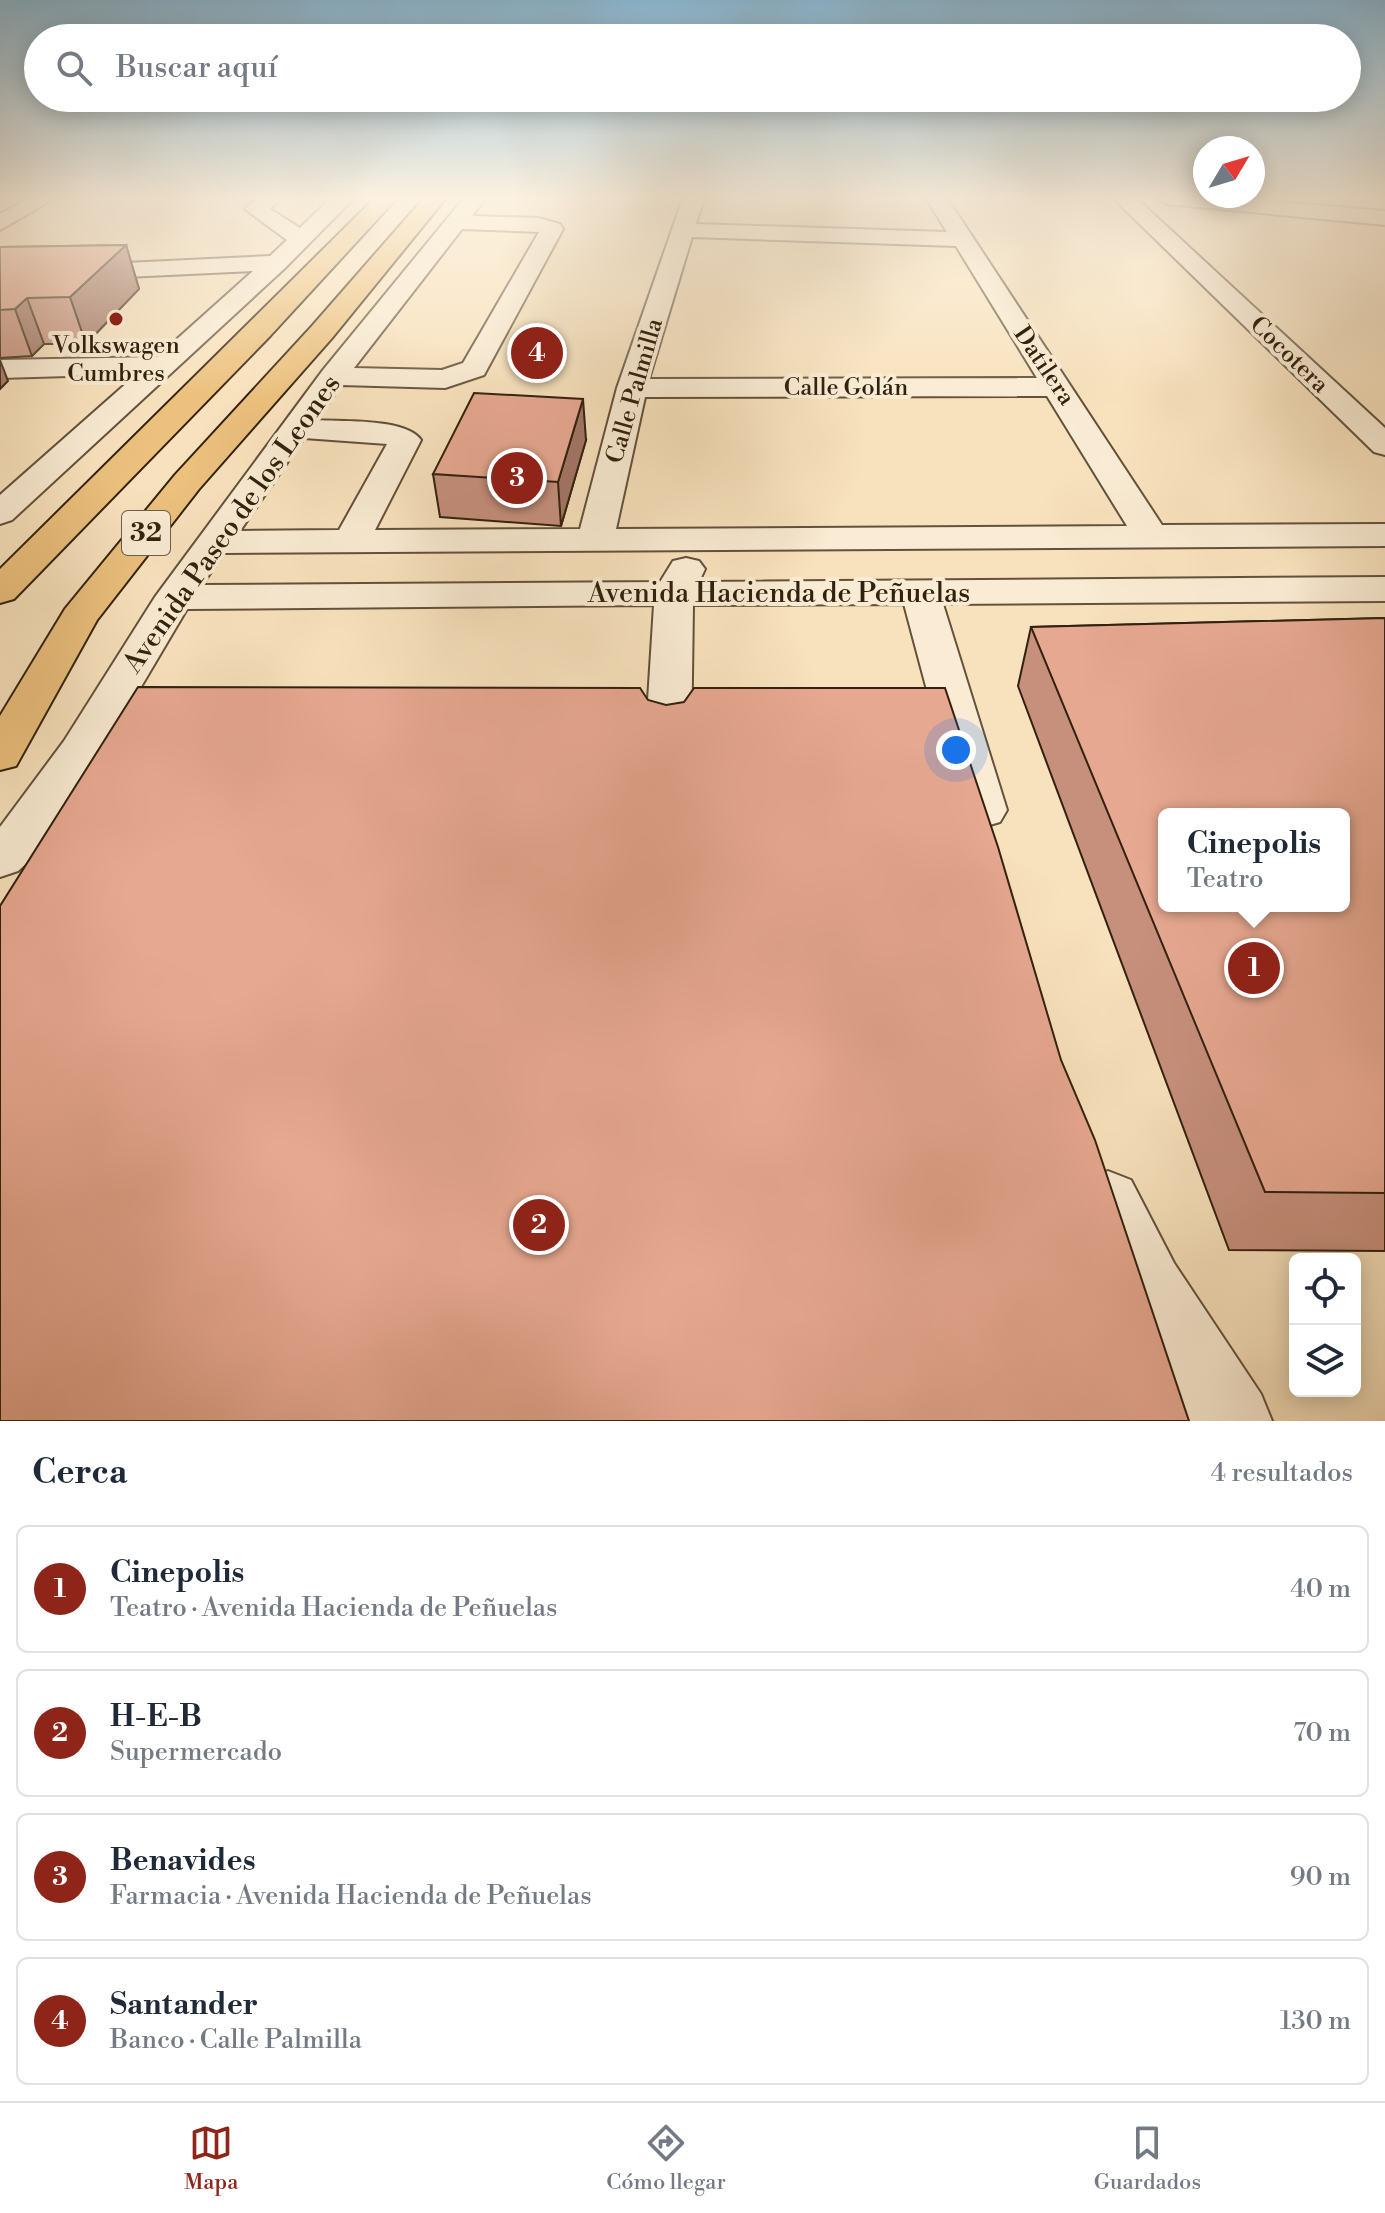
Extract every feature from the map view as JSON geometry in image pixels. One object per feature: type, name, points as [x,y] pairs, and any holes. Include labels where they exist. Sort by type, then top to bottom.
[{"type":"main road","name":"32","points":[[0,591],[323,264]]},
{"type":"main road","name":"Avenida Paseo de los Leones","points":[[0,755],[79,617],[187,482],[322,332],[396,264]]},
{"type":"street","points":[[0,276],[249,264]]},
{"type":"street","points":[[0,513],[276,264]]},
{"type":"street","name":"Avenida Paseo de los Leones","points":[[0,858],[13,846],[80,752],[174,597],[416,264]]},
{"type":"street","points":[[333,376],[445,379],[474,369],[532,264]]},
{"type":"street","name":"Calle Palmilla","points":[[595,540],[632,388],[673,264]]},
{"type":"street","name":"Datilera","points":[[978,264],[1060,387],[1150,534]]},
{"type":"street","name":"Cocotera","points":[[1194,264],[1385,445]]},
{"type":"street","points":[[0,369],[164,365]]},
{"type":"street","name":"Calle Golán","points":[[632,388],[1060,387]]},
{"type":"street","points":[[296,428],[395,435],[405,440],[352,539]]},
{"type":"street","name":"Avenida Hacienda de Peñuelas","points":[[214,542],[352,539],[886,540],[1150,534],[1385,535]]},
{"type":"street","points":[[668,748],[674,593],[684,571],[694,565],[886,540]]},
{"type":"street","name":"Avenida Hacienda de Peñuelas","points":[[174,597],[1385,589]]},
{"type":"street","points":[[1318,590],[1385,620]]},
{"type":"street","points":[[920,593],[998,859]]},
{"type":"street","points":[[1091,1161],[1119,1230],[1192,1358],[1234,1421]]},
{"type":"building","points":[[0,264],[105,264],[70,297],[27,298],[15,309],[0,310]]},
{"type":"building","points":[[474,393],[583,399],[558,482],[433,474]]},
{"type":"building","points":[[1385,618],[1385,1193],[1265,1192],[1031,627]]},
{"type":"building","points":[[138,687],[640,688],[648,700],[666,705],[684,702],[694,688],[945,688],[998,847],[1061,1060],[1095,1140],[1189,1421],[0,1421],[0,906]]},
{"type":"place","name":"Volkswagen Cumbres","points":[[116,319]]},
{"type":"place","name":"Santander","points":[[537,353]]},
{"type":"place","name":"Benavides","points":[[517,478]]},
{"type":"place","name":"Cinepolis","points":[[1254,968]]},
{"type":"place","name":"H-E-B","points":[[539,1225]]}]
